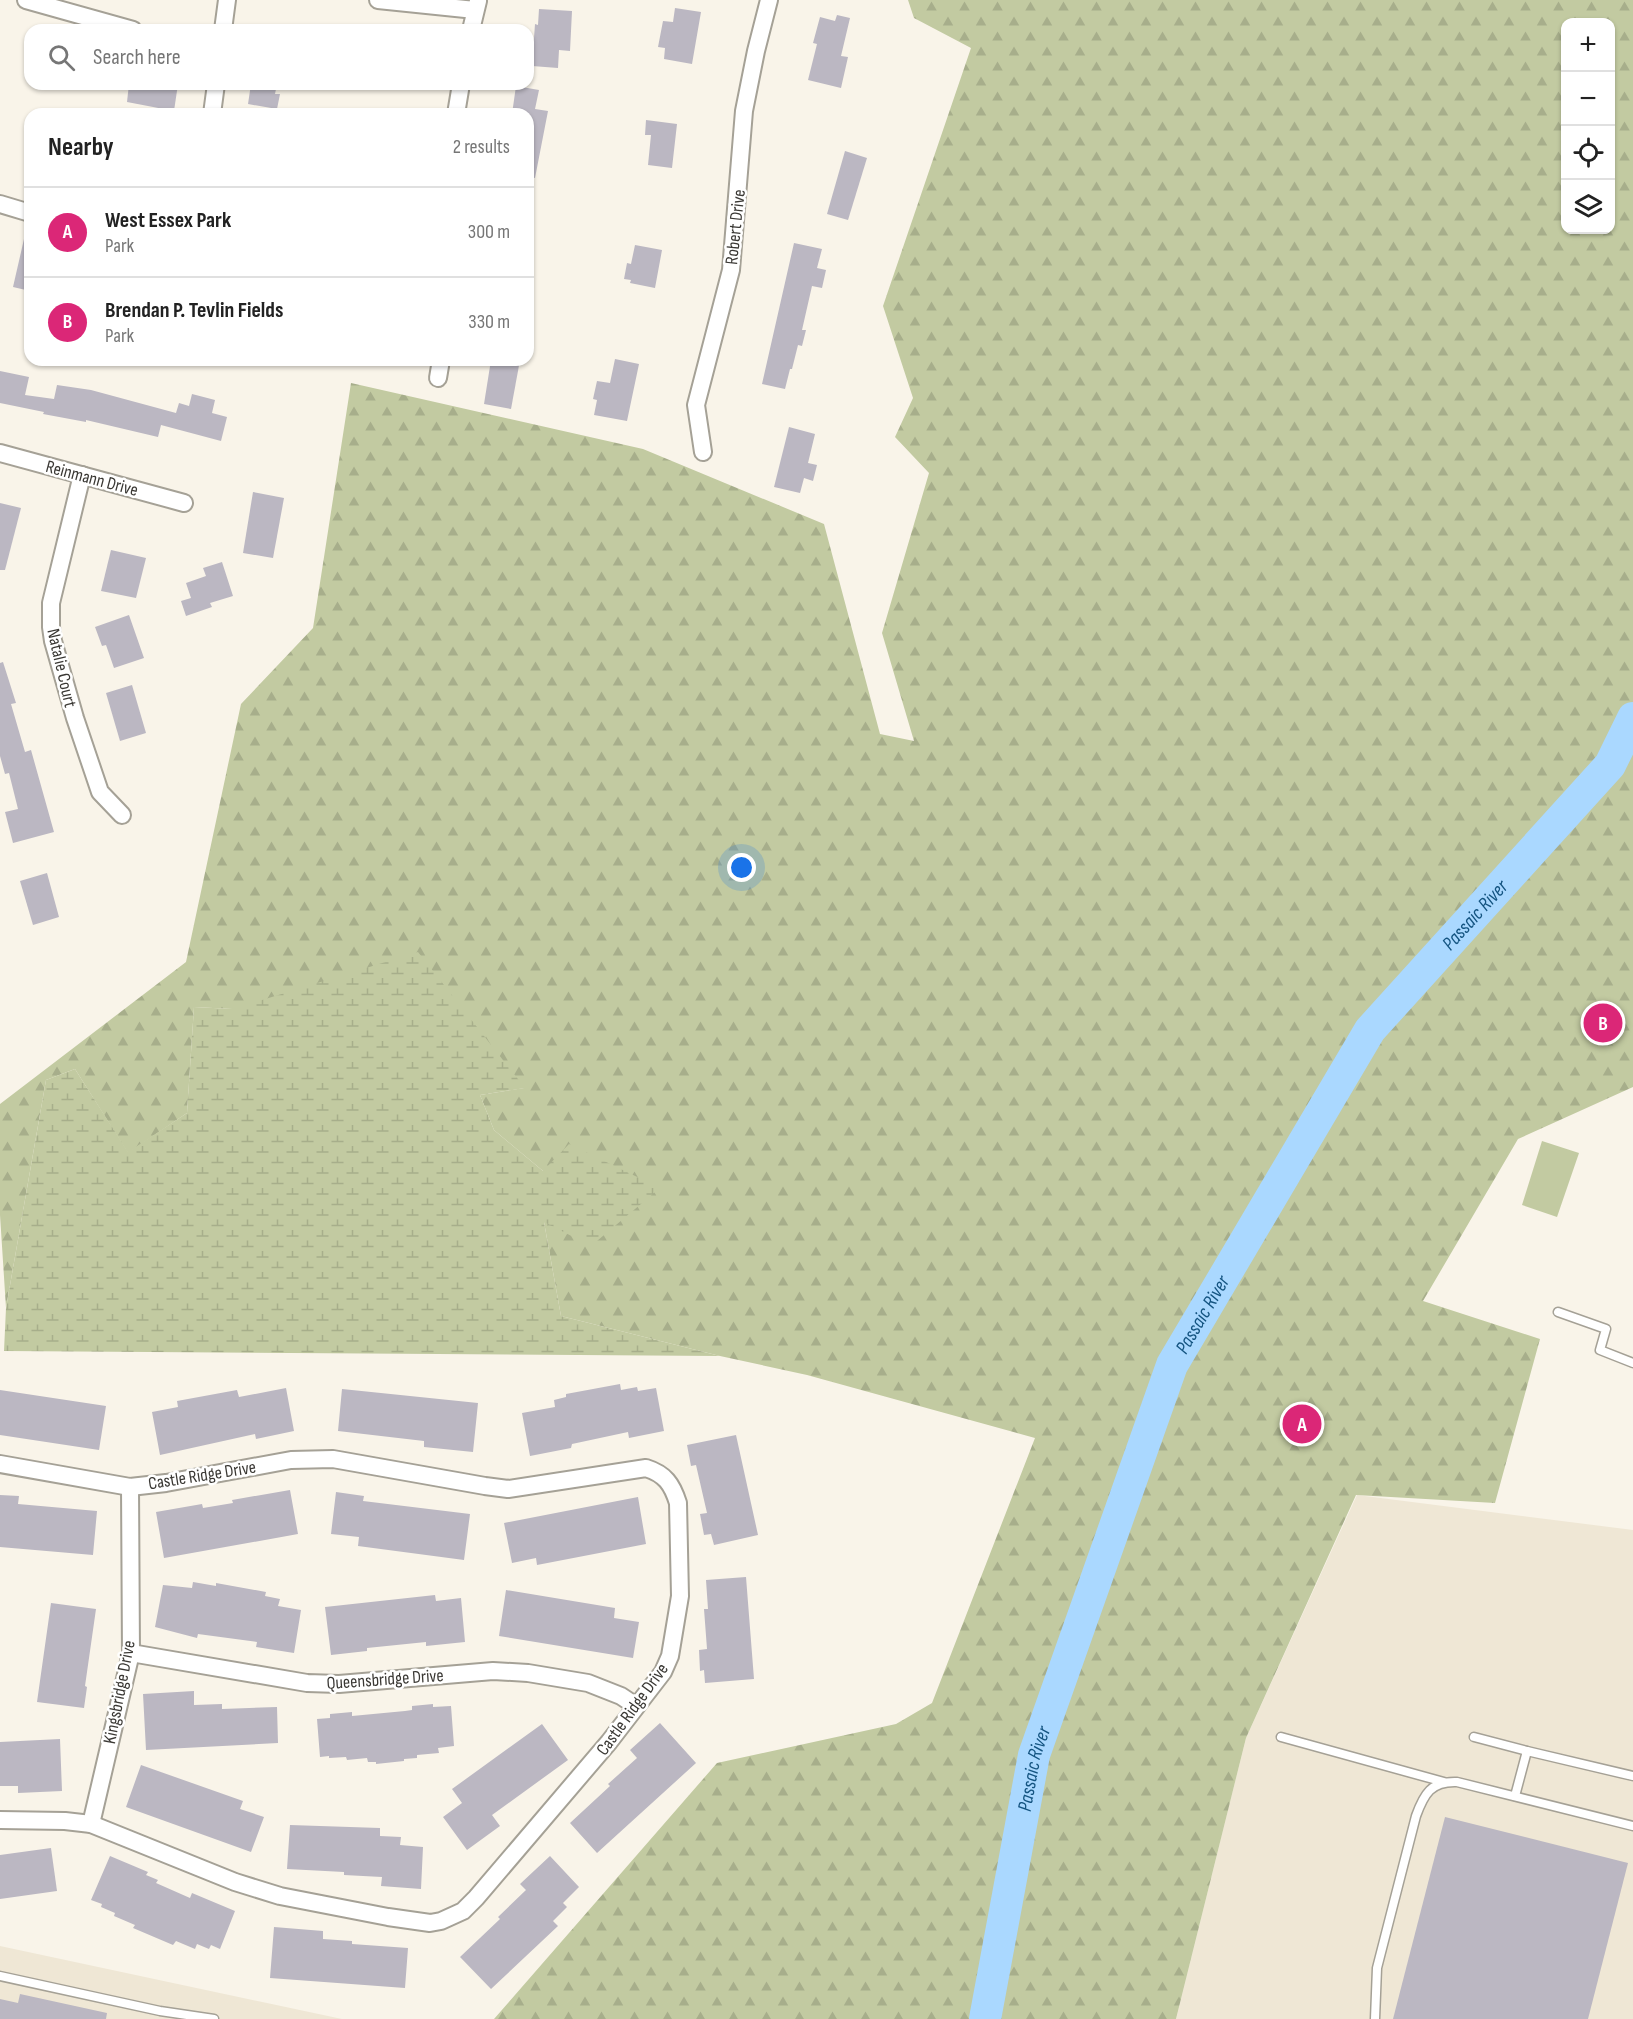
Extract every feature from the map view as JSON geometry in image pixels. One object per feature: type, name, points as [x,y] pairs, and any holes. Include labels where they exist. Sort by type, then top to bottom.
[{"type":"street","points":[[26,0],[112,24]]},
{"type":"street","points":[[224,24],[227,0]]},
{"type":"street","points":[[378,0],[476,5],[472,24]]},
{"type":"street","name":"Robert Drive","points":[[703,452],[696,405],[731,270],[744,111],[769,0]]},
{"type":"street","points":[[213,108],[215,90]]},
{"type":"street","points":[[457,108],[459,90]]},
{"type":"street","points":[[0,204],[24,211]]},
{"type":"street","points":[[438,378],[440,366]]},
{"type":"street","name":"Reinmann Drive","points":[[0,453],[184,503]]},
{"type":"street","name":"Natalie Court","points":[[82,475],[51,603],[51,627],[75,718],[100,792],[122,815]]},
{"type":"street","name":"Castle Ridge Drive","points":[[0,1464],[130,1487],[166,1483],[291,1460],[333,1459],[508,1489],[646,1468],[658,1472],[667,1479],[674,1489],[678,1503],[680,1596],[670,1656],[663,1672],[609,1742],[476,1898],[463,1911],[441,1921],[419,1922],[280,1896],[236,1882],[91,1824],[65,1821],[0,1820]]},
{"type":"street","name":"Kingsbridge Drive","points":[[91,1824],[130,1653],[130,1487]]},
{"type":"street","name":"Queensbridge Drive","points":[[130,1653],[307,1683],[339,1684],[493,1671],[528,1672],[588,1683],[621,1696],[636,1706]]},
{"type":"lane","points":[[1558,1312],[1606,1329],[1600,1350],[1633,1363]]},
{"type":"lane","points":[[1281,1737],[1444,1782],[1457,1782],[1633,1826]]},
{"type":"lane","points":[[1474,1737],[1633,1776]]},
{"type":"lane","points":[[1515,1796],[1527,1751]]},
{"type":"lane","points":[[1375,2019],[1377,1968],[1416,1816],[1422,1799],[1432,1788],[1444,1782]]},
{"type":"lane","points":[[0,1976],[160,2011],[214,2019]]},
{"type":"shaded area","points":[[1357,1495],[1633,1530],[1633,2019],[1176,2019],[1246,1738]]},
{"type":"shaded area","points":[[0,1946],[342,2019],[0,2019]]},
{"type":"green space","points":[[908,0],[1633,0],[1633,1087],[1518,1139],[1423,1301],[1540,1339],[1495,1503],[1356,1495],[1246,1738],[1176,2019],[494,2019],[717,1763],[896,1724],[932,1703],[1035,1438],[807,1375],[720,1356],[561,1316],[544,1222],[543,1171],[494,1130],[480,1095],[524,1088],[232,1009],[194,1007],[187,1113],[128,1153],[75,1069],[46,1080],[6,1308],[0,1215],[0,1104],[186,962],[241,704],[313,628],[351,383],[643,449],[824,524],[880,734],[914,741],[882,633],[929,473],[895,437],[913,398],[883,306],[971,48],[914,18]]},
{"type":"green space","points":[[418,952],[525,1088],[480,1095],[494,1130],[543,1171],[569,1144],[660,1188],[591,1246],[544,1222],[561,1316],[720,1356],[4,1351],[6,1308],[46,1080],[75,1069],[128,1152],[187,1113],[194,1007],[233,1009]]},
{"type":"green space","points":[[1542,1141],[1579,1153],[1557,1217],[1522,1205]]},
{"type":"building","points":[[675,8],[701,12],[692,64],[664,59],[665,48],[658,47],[663,21],[673,22]]},
{"type":"building","points":[[539,9],[572,11],[570,51],[559,50],[558,68],[534,66],[535,24],[538,25]]},
{"type":"building","points":[[837,15],[850,18],[841,56],[848,57],[841,88],[808,80],[817,44],[813,43],[820,17],[835,21]]},
{"type":"building","points":[[534,89],[539,90],[535,109],[548,111],[535,178],[534,108],[513,108],[515,90]]},
{"type":"building","points":[[128,90],[177,90],[174,108],[158,108],[127,102]]},
{"type":"building","points":[[250,90],[276,90],[275,94],[280,94],[277,108],[248,104]]},
{"type":"building","points":[[646,120],[677,124],[672,168],[648,165],[651,135],[645,135]]},
{"type":"building","points":[[845,151],[867,158],[848,220],[827,214]]},
{"type":"building","points":[[24,239],[24,290],[13,287]]},
{"type":"building","points":[[794,243],[822,249],[817,268],[826,270],[822,288],[812,286],[802,330],[806,330],[802,346],[798,345],[785,389],[762,384]]},
{"type":"building","points":[[635,245],[662,250],[655,288],[630,283],[631,280],[624,279],[627,263],[631,264]]},
{"type":"building","points":[[615,359],[639,364],[627,421],[594,415],[597,400],[593,399],[597,381],[610,383]]},
{"type":"building","points":[[490,366],[519,366],[511,409],[484,404]]},
{"type":"building","points":[[0,371],[29,377],[25,395],[54,399],[57,385],[91,390],[176,413],[179,403],[189,406],[192,394],[215,400],[212,413],[227,417],[221,441],[161,425],[158,437],[0,403]]},
{"type":"building","points":[[789,427],[815,434],[808,463],[817,465],[813,481],[804,478],[800,493],[774,487]]},
{"type":"building","points":[[253,492],[284,498],[273,558],[243,553]]},
{"type":"building","points":[[0,503],[21,508],[5,570],[0,570]]},
{"type":"building","points":[[111,550],[146,558],[136,598],[101,591]]},
{"type":"building","points":[[222,562],[233,596],[210,603],[212,607],[186,616],[181,601],[191,598],[186,583],[206,576],[203,568]]},
{"type":"building","points":[[129,615],[144,658],[114,668],[106,645],[102,646],[95,627]]},
{"type":"building","points":[[3,662],[16,703],[11,704],[25,752],[31,750],[54,832],[13,843],[5,812],[18,809],[9,773],[5,774],[0,756],[0,663]]},
{"type":"building","points":[[132,685],[146,733],[120,741],[106,693]]},
{"type":"building","points":[[47,873],[59,917],[33,925],[20,881]]},
{"type":"building","points":[[620,1384],[621,1390],[637,1387],[638,1391],[656,1388],[664,1431],[629,1438],[628,1432],[572,1444],[571,1448],[530,1456],[522,1413],[555,1407],[554,1400],[566,1397],[566,1394]]},
{"type":"building","points":[[286,1388],[294,1431],[256,1439],[255,1434],[160,1455],[152,1412],[178,1407],[177,1401],[237,1390],[239,1397]]},
{"type":"building","points":[[342,1389],[478,1403],[473,1452],[424,1447],[424,1441],[338,1431]]},
{"type":"building","points":[[0,1390],[106,1406],[99,1450],[0,1435]]},
{"type":"building","points":[[736,1435],[758,1535],[714,1545],[711,1534],[704,1535],[700,1514],[707,1513],[696,1465],[691,1466],[687,1445]]},
{"type":"building","points":[[290,1490],[298,1534],[164,1558],[156,1512],[202,1504],[203,1508],[233,1503],[232,1500]]},
{"type":"building","points":[[336,1492],[364,1496],[363,1501],[470,1514],[464,1560],[358,1546],[359,1537],[331,1534]]},
{"type":"building","points":[[0,1495],[19,1496],[18,1504],[97,1511],[93,1555],[0,1547]]},
{"type":"building","points":[[638,1497],[646,1544],[537,1565],[536,1558],[512,1563],[504,1523]]},
{"type":"building","points":[[746,1577],[754,1679],[705,1683],[704,1670],[700,1671],[699,1650],[707,1649],[704,1609],[708,1609],[706,1580]]},
{"type":"building","points":[[193,1582],[216,1586],[216,1583],[266,1592],[265,1596],[280,1599],[278,1606],[301,1610],[294,1653],[256,1647],[257,1642],[198,1634],[197,1638],[155,1627],[163,1585],[192,1588]]},
{"type":"building","points":[[506,1590],[615,1608],[614,1618],[639,1622],[633,1658],[499,1636]]},
{"type":"building","points":[[435,1595],[436,1601],[461,1598],[465,1642],[426,1646],[426,1642],[367,1648],[367,1651],[331,1655],[325,1607]]},
{"type":"building","points":[[51,1603],[96,1609],[84,1708],[37,1702]]},
{"type":"building","points":[[194,1691],[194,1705],[222,1704],[222,1709],[277,1707],[278,1743],[146,1750],[143,1694]]},
{"type":"building","points":[[433,1704],[433,1707],[451,1706],[454,1746],[438,1748],[439,1753],[417,1755],[417,1758],[404,1759],[404,1761],[376,1764],[376,1762],[368,1762],[367,1758],[347,1760],[346,1757],[320,1757],[317,1719],[330,1718],[330,1714],[352,1712],[352,1716],[405,1711],[412,1710],[412,1706]]},
{"type":"building","points":[[660,1723],[696,1763],[597,1853],[570,1823],[637,1758],[630,1750]]},
{"type":"building","points":[[542,1724],[568,1760],[492,1815],[500,1826],[467,1850],[443,1817],[462,1803],[452,1789]]},
{"type":"building","points":[[60,1739],[62,1791],[18,1793],[18,1786],[0,1786],[0,1742]]},
{"type":"building","points":[[141,1765],[243,1801],[240,1809],[264,1817],[251,1852],[126,1807]]},
{"type":"building","points":[[1445,1817],[1628,1863],[1588,2019],[1393,2019]]},
{"type":"building","points":[[290,1825],[380,1828],[380,1836],[401,1837],[400,1845],[423,1847],[421,1889],[381,1886],[382,1877],[287,1869]]},
{"type":"building","points":[[51,1848],[57,1891],[0,1899],[0,1855]]},
{"type":"building","points":[[110,1856],[148,1872],[146,1875],[158,1880],[156,1883],[190,1898],[192,1893],[235,1911],[220,1949],[211,1945],[209,1949],[197,1944],[195,1949],[176,1941],[173,1945],[133,1928],[135,1925],[114,1916],[115,1913],[91,1900]]},
{"type":"building","points":[[550,1856],[579,1887],[563,1903],[567,1907],[553,1921],[558,1926],[491,1989],[460,1957],[500,1919],[498,1917],[526,1890],[520,1884]]},
{"type":"building","points":[[274,1927],[323,1931],[323,1939],[352,1941],[352,1944],[408,1948],[405,1988],[270,1978]]},
{"type":"building","points":[[20,1994],[107,2013],[106,2019],[0,2019],[0,1999],[18,2003]]},
{"type":"waterway","name":"Passaic River","points":[[985,2019],[1034,1755],[1172,1365],[1370,1030],[1610,765],[1633,718]]},
{"type":"place","name":"Brendan P. Tevlin Fields","points":[[1603,1023]]},
{"type":"place","name":"West Essex Park","points":[[1302,1424]]}]
